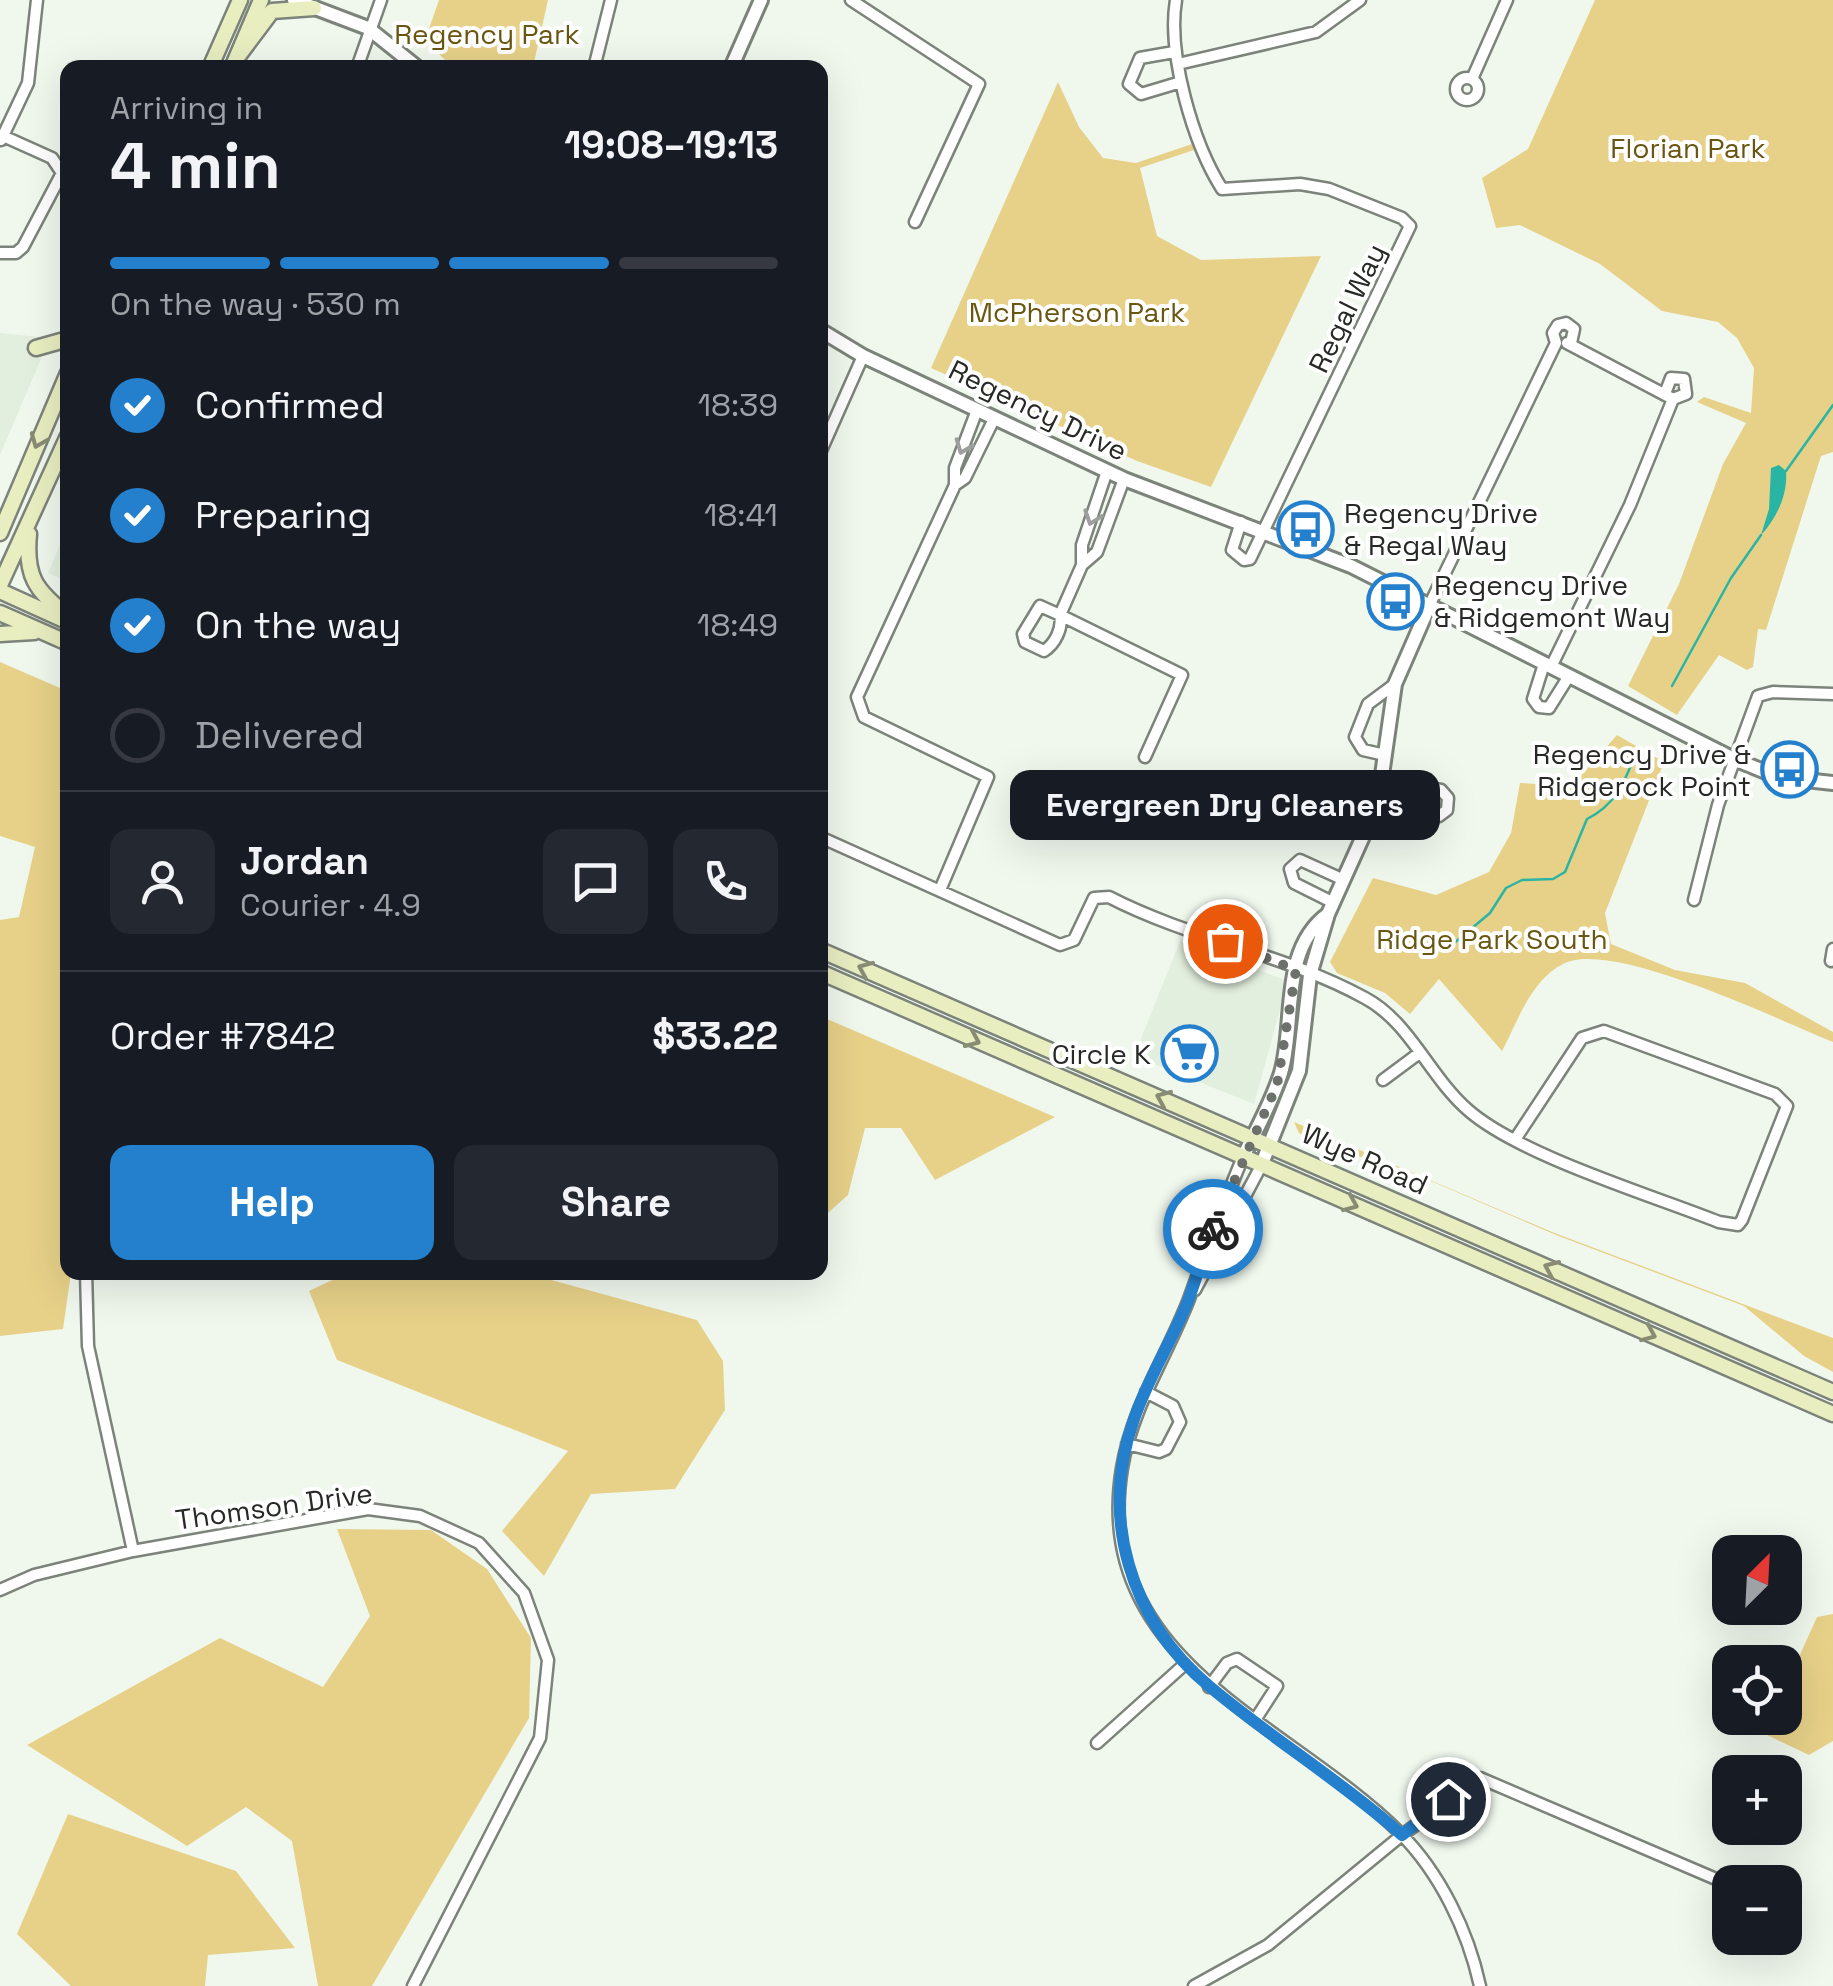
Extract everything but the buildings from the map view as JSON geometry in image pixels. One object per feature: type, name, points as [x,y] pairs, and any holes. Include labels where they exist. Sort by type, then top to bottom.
[{"type":"main road","points":[[223,37],[227,0]]},
{"type":"main road","points":[[213,60],[240,0]]},
{"type":"main road","points":[[235,60],[261,0]]},
{"type":"main road","points":[[236,60],[272,11],[314,8]]},
{"type":"main road","points":[[36,348],[60,340]]},
{"type":"main road","points":[[0,533],[60,392]]},
{"type":"main road","points":[[60,454],[0,588],[60,615]]},
{"type":"main road","points":[[30,520],[29,577],[60,612]]},
{"type":"main road","points":[[0,613],[60,640]]},
{"type":"main road","points":[[0,634],[45,633]]},
{"type":"main road","name":"Wye Road","points":[[828,953],[1833,1392]]},
{"type":"main road","name":"Wye Road","points":[[828,975],[1833,1414]]},
{"type":"street","points":[[37,0],[33,62],[2,138],[52,158],[60,170]]},
{"type":"street","points":[[294,0],[341,14],[368,28],[408,60]]},
{"type":"street","points":[[331,0],[341,14]]},
{"type":"street","points":[[359,60],[381,0]]},
{"type":"street","points":[[596,60],[611,0]]},
{"type":"street","points":[[734,60],[761,0]]},
{"type":"street","points":[[851,0],[979,84],[930,198],[915,222]]},
{"type":"street","name":"Regal Way","points":[[1176,0],[1176,58],[1181,82],[1222,189],[1300,184],[1330,188],[1402,218],[1410,226],[1265,529]]},
{"type":"street","points":[[1181,82],[1141,94],[1130,84],[1140,58],[1176,58],[1316,32],[1360,0]]},
{"type":"street","points":[[1472,79],[1507,0]]},
{"type":"street","points":[[0,254],[16,253],[23,247],[60,177]]},
{"type":"street","points":[[1189,1298],[1212,1266],[1262,1166],[1299,1071],[1310,975],[1330,908],[1377,805],[1395,684],[1556,342],[1554,329],[1563,323],[1574,330],[1570,343]]},
{"type":"street","name":"Regency Drive","points":[[828,335],[863,356],[1107,472],[1265,529],[1430,604],[1734,759],[1778,777],[1833,784]]},
{"type":"street","points":[[1556,342],[1570,343],[1669,395],[1630,505],[1534,687],[1533,700],[1539,707],[1550,708],[1569,676]]},
{"type":"street","points":[[828,435],[863,356]]},
{"type":"street","points":[[940,890],[988,777],[971,765],[864,718],[856,697],[955,485],[955,468],[977,410]]},
{"type":"street","points":[[955,485],[965,478],[994,419]]},
{"type":"street","points":[[1107,472],[1082,545],[1082,565],[1060,615],[1062,624],[1051,647],[1044,651],[1025,642],[1024,634],[1040,606],[1060,615],[1182,675],[1144,757]]},
{"type":"street","points":[[1082,565],[1098,552],[1124,479]]},
{"type":"street","points":[[1241,522],[1232,550],[1244,560],[1253,557],[1265,529]]},
{"type":"street","points":[[1384,756],[1362,750],[1354,737],[1368,704],[1395,684]]},
{"type":"street","points":[[1694,900],[1734,759],[1758,696],[1773,692],[1833,694]]},
{"type":"street","points":[[1377,805],[1439,816],[1447,810],[1448,798],[1440,790],[1381,780]]},
{"type":"street","points":[[828,841],[1060,945],[1074,940],[1094,898],[1109,897],[1310,975],[1377,1005],[1398,1023],[1418,1054],[1470,1112],[1516,1138],[1718,1222],[1738,1225],[1787,1106],[1776,1094],[1604,1031],[1592,1032],[1582,1038],[1516,1138]]},
{"type":"street","points":[[1330,908],[1294,883],[1290,869],[1300,860],[1344,880]]},
{"type":"street","points":[[1330,908],[1308,936],[1296,970],[1282,1069],[1127,1444],[1119,1500],[1126,1561],[1147,1613],[1185,1664],[1402,1835],[1451,1905],[1480,1986]]},
{"type":"street","points":[[1831,962],[1833,949]]},
{"type":"street","points":[[1383,1080],[1418,1054]]},
{"type":"street","points":[[86,1280],[88,1346],[133,1551]]},
{"type":"street","points":[[1127,1444],[1159,1452],[1166,1449],[1180,1422],[1172,1406],[1146,1392]]},
{"type":"street","name":"Thomson Drive","points":[[0,1590],[34,1575],[133,1551],[368,1510],[420,1516],[479,1543],[524,1593],[548,1660],[540,1738],[413,1986]]},
{"type":"street","points":[[1209,1686],[1237,1658],[1271,1677],[1277,1686],[1274,1696],[1256,1720]]},
{"type":"street","points":[[1098,1744],[1185,1664]]},
{"type":"street","points":[[1194,1986],[1268,1945],[1402,1835],[1480,1778],[1712,1877]]},
{"type":"shaded area","points":[[0,333],[50,338],[0,455]]},
{"type":"shaded area","points":[[60,545],[60,578],[48,573]]},
{"type":"shaded area","points":[[1180,941],[1288,981],[1254,1104],[1134,1056]]},
{"type":"green space","name":"Regency Park","points":[[439,0],[548,0],[535,60],[445,60],[425,40]]},
{"type":"green space","name":"Florian Park","points":[[1595,0],[1833,0],[1833,452],[1821,456],[1766,630],[1758,629],[1753,667],[1747,670],[1719,655],[1677,715],[1628,686],[1679,584],[1723,464],[1746,423],[1697,402],[1704,397],[1751,413],[1754,368],[1737,338],[1718,322],[1662,311],[1600,264],[1520,225],[1496,228],[1482,178],[1528,149]]},
{"type":"green space","name":"McPherson Park","points":[[1058,82],[1079,127],[1103,158],[1136,163],[1192,144],[1194,150],[1140,168],[1157,236],[1201,260],[1321,256],[1211,487],[1137,461],[931,368]]},
{"type":"green space","points":[[0,662],[60,688],[60,1280],[70,1280],[63,1329],[0,1336],[0,920],[19,917],[35,847],[0,836]]},
{"type":"green space","name":"Ridge Park South","points":[[1617,735],[1664,762],[1605,913],[1611,944],[1675,970],[1745,983],[1833,1032],[1833,1042],[1696,985],[1618,962],[1586,959],[1563,964],[1542,980],[1526,1002],[1502,1051],[1439,979],[1410,1014],[1385,993],[1337,973],[1330,962],[1373,878],[1436,895],[1489,872],[1511,833],[1520,783],[1572,786]]},
{"type":"green space","points":[[828,1019],[1055,1117],[935,1180],[901,1128],[865,1128],[848,1195],[828,1213]]},
{"type":"green space","points":[[1294,1122],[1552,1232],[1833,1338],[1833,1372],[1804,1356],[1744,1306],[1556,1235],[1403,1169],[1326,1147],[1299,1133]]},
{"type":"green space","points":[[332,1280],[551,1280],[697,1320],[723,1361],[725,1410],[675,1489],[591,1494],[544,1576],[502,1531],[568,1451],[337,1360],[309,1291]]},
{"type":"green space","points":[[337,1529],[431,1530],[487,1569],[531,1638],[529,1718],[372,1986],[318,1986],[292,1841],[246,1807],[187,1846],[27,1745],[220,1638],[323,1687],[370,1616]]},
{"type":"green space","points":[[1833,1614],[1833,1741],[1809,1755],[1767,1735],[1802,1735],[1802,1650],[1817,1617]]},
{"type":"green space","points":[[68,1814],[236,1871],[295,1948],[208,1955],[205,1986],[71,1986],[17,1934]]},
{"type":"water","points":[[1779,465],[1786,471],[1783,497],[1761,535],[1769,509],[1771,468]]},
{"type":"waterway","points":[[1786,471],[1833,405]]},
{"type":"waterway","points":[[1672,686],[1731,578],[1761,535]]},
{"type":"waterway","points":[[1453,944],[1490,913],[1506,888],[1522,880],[1553,879],[1565,872],[1587,819],[1617,793],[1635,755]]},
{"type":"way so far","points":[[1213,1229],[1277,1085],[1286,1050],[1296,970],[1225,941]]},
{"type":"place","name":"Regency Drive & Regal Way","points":[[1305,529]]},
{"type":"place","name":"Regency Drive & Ridgemont Way","points":[[1395,601]]},
{"type":"place","name":"Regency Drive & Ridgerock Point","points":[[1790,770]]},
{"type":"place","name":"Evergreen Dry Cleaners","points":[[1225,941]]},
{"type":"place","name":"Circle K","points":[[1190,1054]]},
{"type":"route","points":[[1213,1229],[1189,1298],[1134,1419],[1121,1470],[1121,1534],[1134,1587],[1147,1613],[1185,1664],[1362,1799],[1402,1835],[1448,1799]]}]
